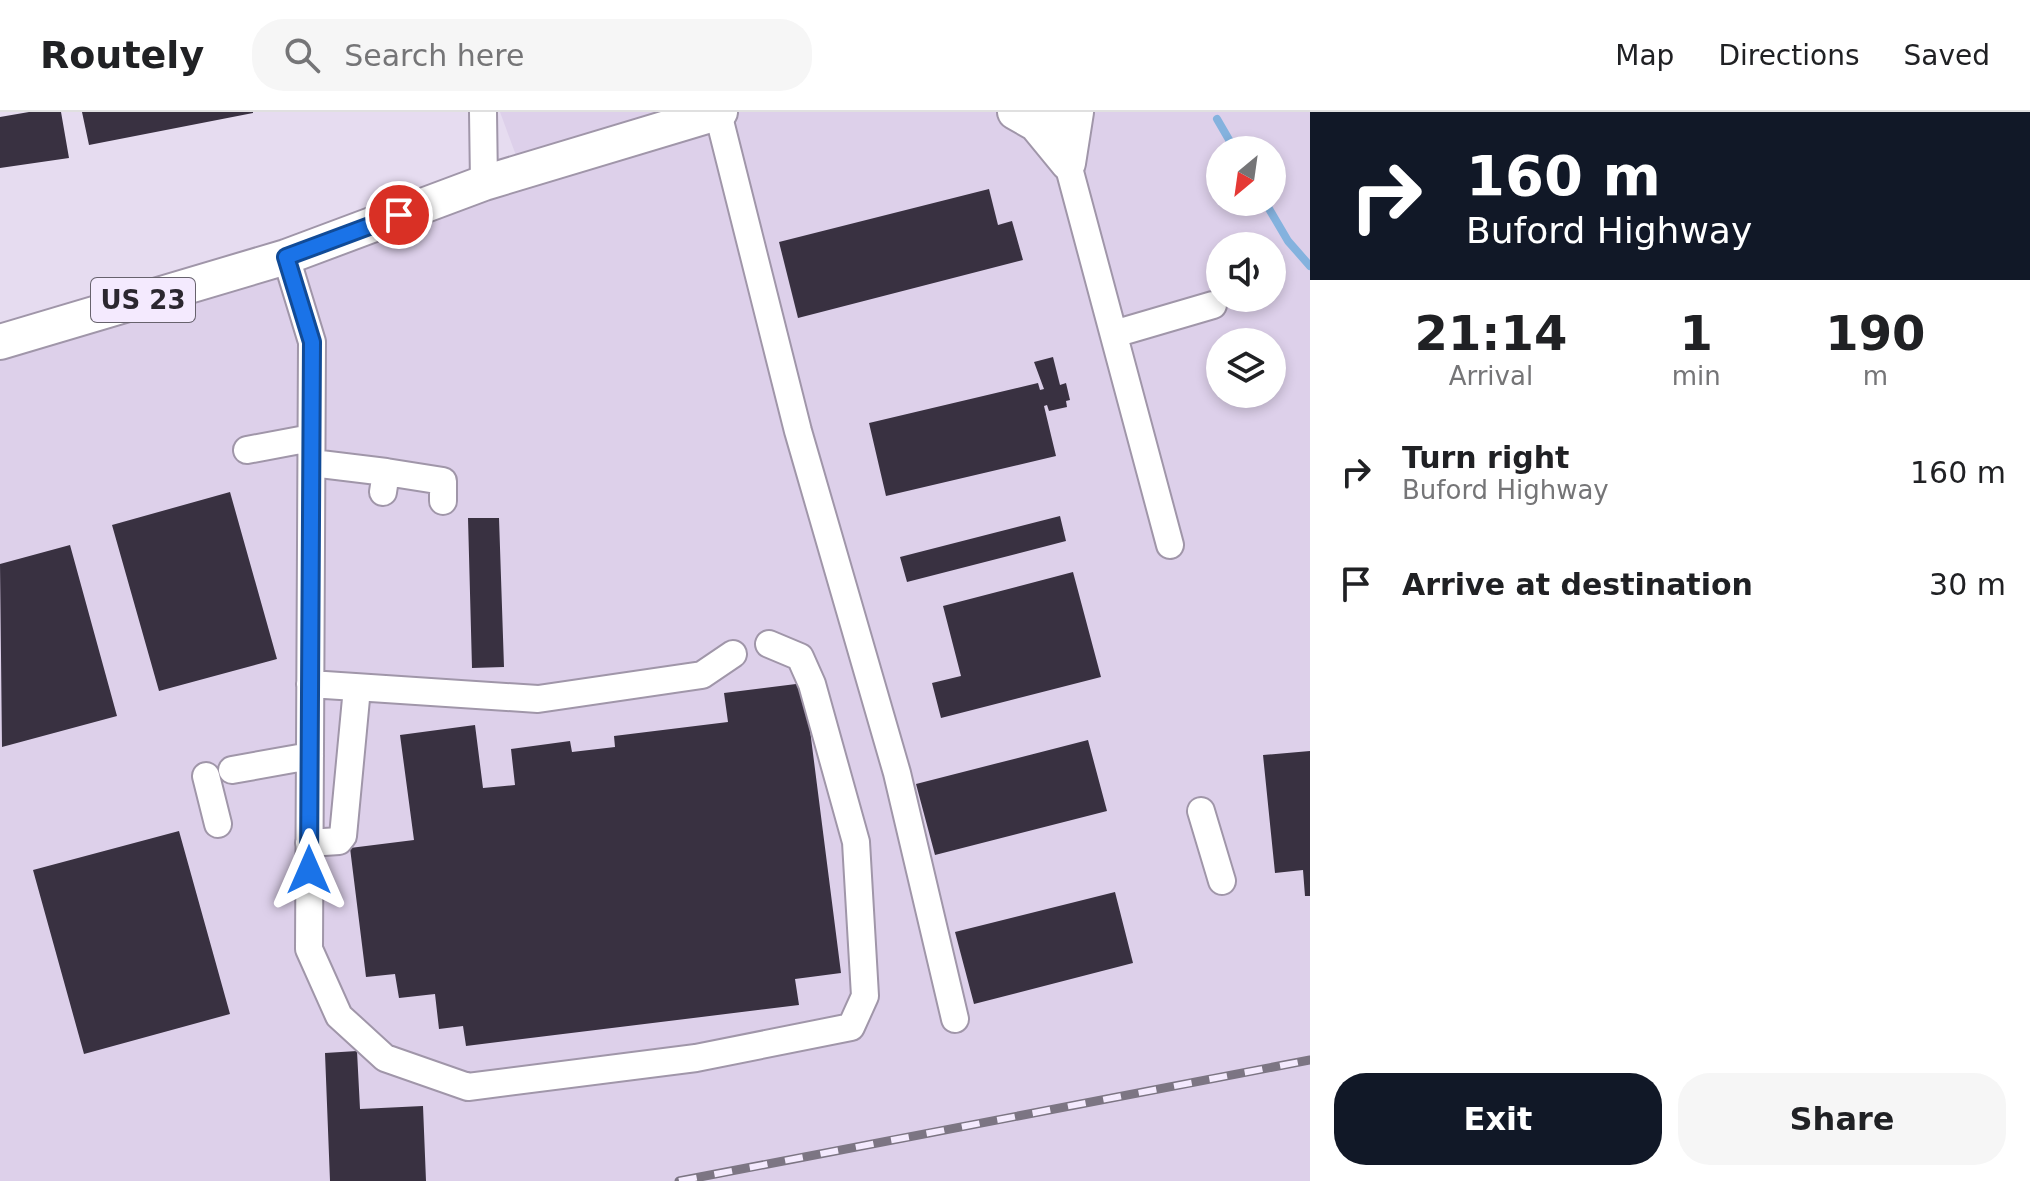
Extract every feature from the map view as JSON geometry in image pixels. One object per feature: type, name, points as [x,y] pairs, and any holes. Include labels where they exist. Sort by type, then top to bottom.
[{"type":"main road","name":"US 23","points":[[0,342],[286,257],[484,183],[719,112]]},
{"type":"main road","points":[[1015,112],[1036,124],[1068,163]]},
{"type":"main road","points":[[1068,163],[1076,112]]},
{"type":"street","points":[[483,112],[484,183]]},
{"type":"street","points":[[719,112],[798,431],[897,773],[955,1019]]},
{"type":"street","points":[[1054,112],[1170,545]]},
{"type":"street","points":[[286,257],[312,342],[309,949],[339,1016],[385,1058],[468,1087],[696,1058],[851,1027],[865,996],[856,842],[812,684],[800,657],[769,644]]},
{"type":"street","points":[[1114,334],[1206,307]]},
{"type":"street","points":[[247,450],[312,451],[385,482],[443,481],[443,501]]},
{"type":"street","points":[[310,684],[460,691],[538,699],[702,675],[733,654]]},
{"type":"street","points":[[309,843],[339,841],[343,836],[357,688]]},
{"type":"street","points":[[232,770],[310,756]]},
{"type":"street","points":[[206,776],[218,824]]},
{"type":"street","points":[[1201,811],[1222,881]]},
{"type":"shaded area","points":[[500,112],[1310,112],[1310,1181],[0,1181],[0,327],[521,169]]},
{"type":"building","points":[[29,112],[61,112],[69,158],[0,168],[0,117]]},
{"type":"building","points":[[82,112],[253,112],[253,113],[89,145]]},
{"type":"building","points":[[989,189],[998,225],[1012,221],[1023,260],[798,318],[779,242]]},
{"type":"building","points":[[1053,357],[1060,385],[1066,383],[1070,400],[1066,401],[1067,407],[1049,411],[1047,405],[1044,406],[1056,456],[886,496],[869,423],[1038,383],[1040,390],[1044,389],[1034,362]]},
{"type":"building","points":[[230,492],[277,659],[159,691],[112,525]]},
{"type":"building","points":[[1060,516],[1066,541],[907,582],[900,557]]},
{"type":"building","points":[[468,518],[499,518],[504,667],[472,668]]},
{"type":"building","points":[[70,545],[117,716],[2,747],[0,564]]},
{"type":"building","points":[[1073,572],[1101,677],[941,718],[932,683],[961,676],[943,606]]},
{"type":"building","points":[[804,683],[841,973],[795,979],[799,1005],[466,1046],[463,1026],[439,1029],[435,994],[399,998],[395,974],[366,977],[350,848],[414,840],[400,735],[475,725],[483,788],[515,785],[511,749],[570,741],[572,752],[615,747],[614,736],[728,722],[724,693]]},
{"type":"building","points":[[1088,740],[1107,811],[935,855],[916,784]]},
{"type":"building","points":[[1310,751],[1310,896],[1305,896],[1303,870],[1275,873],[1263,755]]},
{"type":"building","points":[[179,831],[230,1014],[84,1054],[33,870]]},
{"type":"building","points":[[1115,892],[1133,963],[974,1004],[955,932]]},
{"type":"building","points":[[357,1051],[360,1109],[423,1106],[426,1181],[330,1181],[325,1053]]},
{"type":"waterway","points":[[1217,119],[1227,136]]},
{"type":"waterway","points":[[1273,216],[1288,241],[1310,266]]},
{"type":"railway","points":[[679,1181],[1310,1060]]},
{"type":"route","points":[[309,870],[312,342],[286,257],[399,215]]}]
